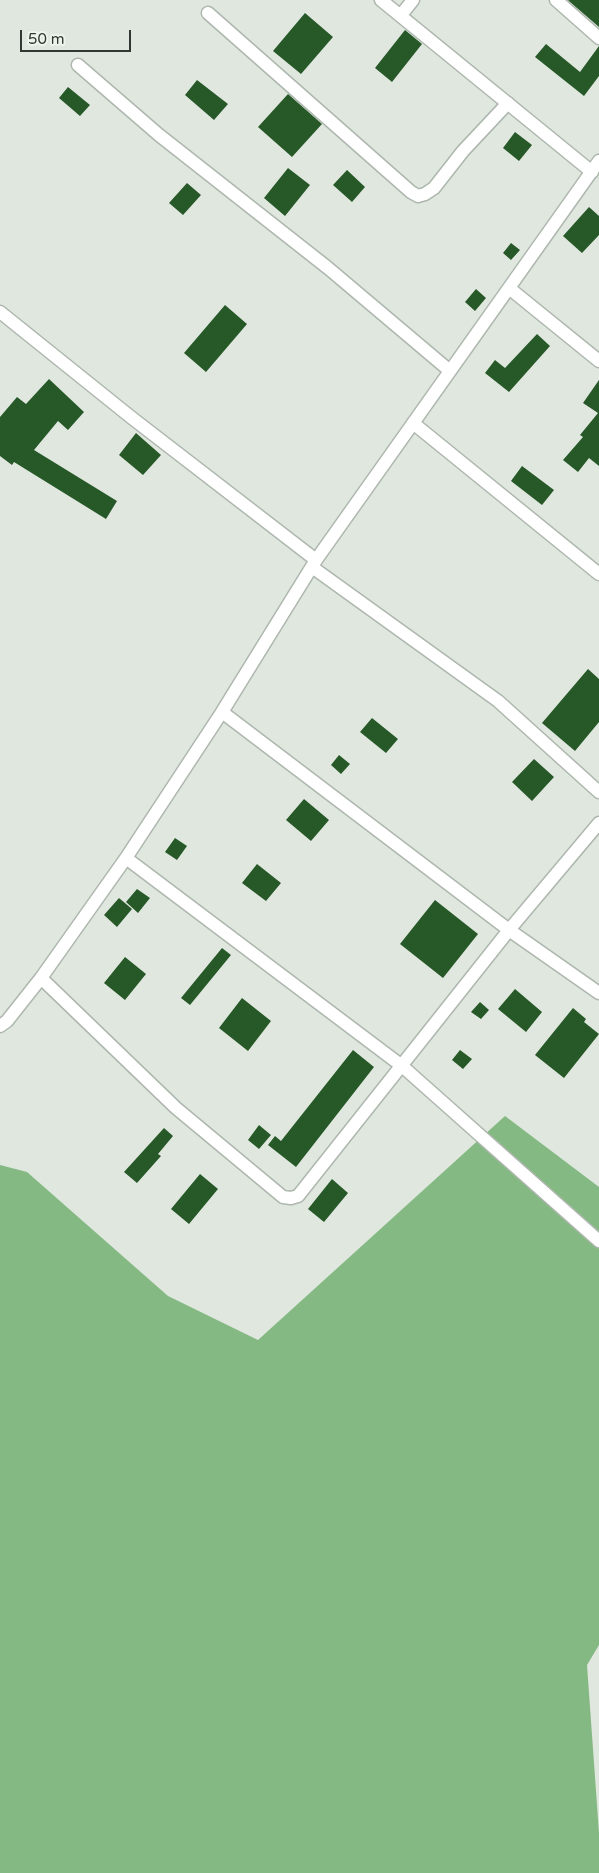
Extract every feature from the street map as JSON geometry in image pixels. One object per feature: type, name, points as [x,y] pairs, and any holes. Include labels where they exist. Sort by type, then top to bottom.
[{"type":"street","points":[[381,0],[592,172]]},
{"type":"street","points":[[401,15],[413,0]]},
{"type":"street","points":[[556,0],[599,38]]},
{"type":"street","points":[[208,13],[411,192],[418,196],[434,188],[463,151],[508,103]]},
{"type":"street","points":[[78,65],[159,135],[328,268],[450,371]]},
{"type":"street","points":[[0,1026],[7,1021],[41,978],[126,858],[222,712],[314,564],[599,160]]},
{"type":"street","points":[[509,288],[599,362]]},
{"type":"street","points":[[0,312],[314,564],[498,701],[599,792]]},
{"type":"street","points":[[413,423],[599,574]]},
{"type":"street","points":[[222,712],[509,930],[599,993]]},
{"type":"street","points":[[41,978],[176,1108],[283,1197],[291,1198],[298,1196],[509,930],[599,823]]},
{"type":"street","points":[[126,858],[402,1066],[599,1241]]},
{"type":"green space","points":[[505,1116],[599,1187],[599,1645],[587,1665],[599,1833],[599,1873],[0,1873],[0,1165],[27,1172],[168,1296],[258,1340]]},
{"type":"building","points":[[568,0],[599,0],[599,27],[570,2]]},
{"type":"building","points":[[305,13],[333,37],[301,74],[273,51]]},
{"type":"building","points":[[405,30],[422,44],[392,82],[375,68]]},
{"type":"building","points":[[546,44],[580,72],[599,46],[599,76],[584,96],[535,57]]},
{"type":"building","points":[[197,80],[228,104],[214,120],[185,95]]},
{"type":"building","points":[[68,87],[90,105],[80,116],[59,98]]},
{"type":"building","points":[[288,94],[322,124],[292,157],[258,127]]},
{"type":"building","points":[[515,132],[532,145],[519,161],[503,148]]},
{"type":"building","points":[[288,168],[310,185],[285,216],[264,198]]},
{"type":"building","points":[[347,170],[365,187],[352,202],[333,185]]},
{"type":"building","points":[[187,183],[201,195],[183,215],[169,203]]},
{"type":"building","points":[[589,207],[599,216],[599,235],[582,253],[563,236]]},
{"type":"building","points":[[511,243],[520,250],[511,260],[503,253]]},
{"type":"building","points":[[476,289],[486,298],[475,311],[465,302]]},
{"type":"building","points":[[225,305],[247,324],[206,372],[184,353]]},
{"type":"building","points":[[537,334],[550,346],[509,392],[485,373],[495,360],[505,368]]},
{"type":"building","points":[[49,379],[84,412],[68,430],[58,421],[34,450],[117,501],[106,519],[14,462],[12,465],[0,456],[0,417],[17,397],[26,404]]},
{"type":"building","points":[[599,380],[599,466],[589,458],[578,472],[563,460],[583,437],[580,435],[598,413],[583,403]]},
{"type":"building","points":[[136,433],[161,455],[143,475],[119,455]]},
{"type":"building","points":[[522,466],[554,490],[542,505],[511,481]]},
{"type":"building","points":[[588,669],[599,679],[599,722],[575,751],[542,723]]},
{"type":"building","points":[[372,718],[398,739],[386,753],[360,732]]},
{"type":"building","points":[[339,755],[350,764],[341,774],[331,765]]},
{"type":"building","points":[[534,759],[554,777],[532,801],[512,782]]},
{"type":"building","points":[[304,799],[329,820],[311,841],[286,820]]},
{"type":"building","points":[[175,838],[187,846],[177,860],[165,852]]},
{"type":"building","points":[[257,864],[281,883],[266,901],[242,883]]},
{"type":"building","points":[[137,889],[150,898],[138,913],[126,902]]},
{"type":"building","points":[[119,898],[132,909],[117,927],[104,915]]},
{"type":"building","points":[[435,900],[478,934],[443,978],[400,944]]},
{"type":"building","points":[[222,948],[231,955],[190,1005],[181,998]]},
{"type":"building","points":[[125,957],[146,974],[125,1000],[104,983]]},
{"type":"building","points":[[515,989],[542,1012],[526,1032],[498,1009]]},
{"type":"building","points":[[242,998],[271,1021],[248,1051],[219,1028]]},
{"type":"building","points":[[480,1002],[489,1010],[481,1019],[471,1012]]},
{"type":"building","points":[[573,1008],[586,1019],[584,1022],[599,1034],[564,1078],[535,1055]]},
{"type":"building","points":[[353,1050],[374,1067],[296,1167],[268,1145],[275,1136],[281,1141]]},
{"type":"building","points":[[460,1050],[472,1059],[463,1069],[452,1060]]},
{"type":"building","points":[[259,1125],[271,1135],[259,1149],[248,1140]]},
{"type":"building","points":[[164,1128],[173,1136],[158,1154],[161,1156],[137,1183],[124,1172]]},
{"type":"building","points":[[200,1174],[218,1189],[189,1224],[171,1209]]},
{"type":"building","points":[[332,1179],[348,1193],[324,1222],[308,1209]]}]
